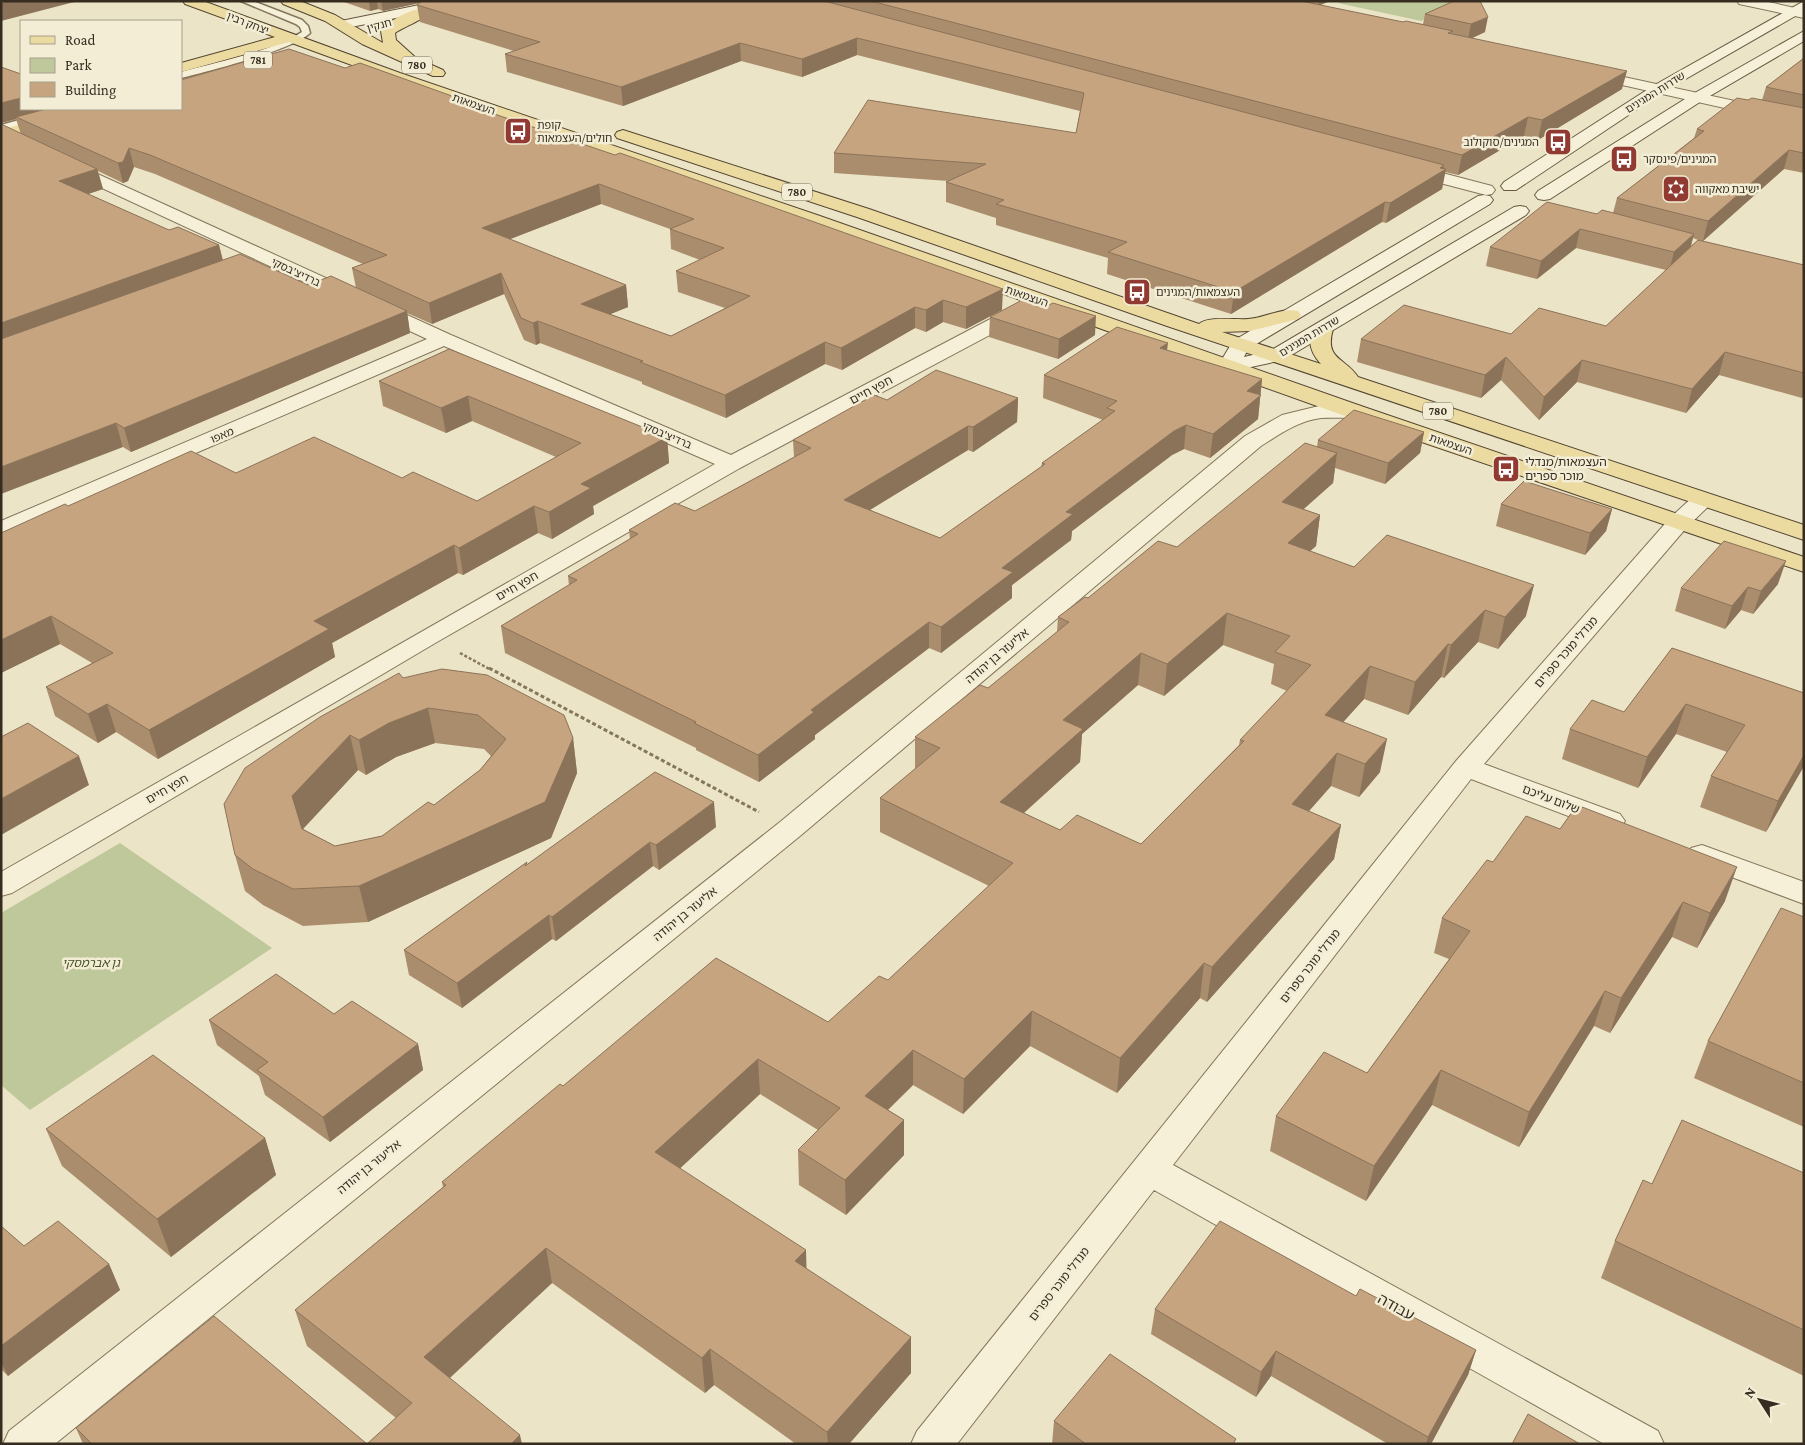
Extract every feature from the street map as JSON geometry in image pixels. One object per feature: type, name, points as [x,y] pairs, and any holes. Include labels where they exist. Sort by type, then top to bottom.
[{"type":"main road","name":"יצחק רבין","points":[[190,1],[245,22],[298,46]]},
{"type":"main road","points":[[288,1],[320,13],[347,29]]},
{"type":"main road","points":[[424,12],[392,27],[388,31],[388,36],[394,46],[425,68]]},
{"type":"main road","points":[[226,55],[247,42],[249,32],[245,22]]},
{"type":"main road","name":"חנקין","points":[[298,46],[347,29]]},
{"type":"main road","name":"העצמאות","points":[[347,29],[394,55],[450,77]]},
{"type":"main road","points":[[209,74],[258,63],[298,46]]},
{"type":"main road","name":"781","points":[[182,68],[226,55],[298,46]]},
{"type":"main road","name":"781","points":[[182,82],[298,46]]},
{"type":"main road","name":"העצמאות","points":[[298,46],[364,66],[814,220],[1228,366],[1358,398],[1703,500],[1804,534]]},
{"type":"main road","points":[[2,130],[38,110]]},
{"type":"main road","points":[[2,130],[88,110]]},
{"type":"main road","name":"העצמאות","points":[[608,130],[862,213],[1276,356],[1358,398],[1679,522],[1804,565]]},
{"type":"main road","points":[[1174,322],[1232,327],[1250,325],[1292,314]]},
{"type":"main road","points":[[1322,328],[1319,347],[1325,357],[1348,377],[1358,398]]},
{"type":"street","points":[[1744,1],[1800,10]]},
{"type":"street","name":"חנקין","points":[[347,29],[455,2]]},
{"type":"street","name":"חנקין","points":[[347,29],[424,12],[455,2]]},
{"type":"street","name":"שדרות המגינים","points":[[1510,186],[1658,88],[1800,10]]},
{"type":"street","points":[[1390,164],[1485,195],[1498,208],[1531,211],[1549,204],[1698,97],[1804,35]]},
{"type":"street","points":[[1572,69],[1804,121]]},
{"type":"street","points":[[2,130],[30,147]]},
{"type":"street","name":"ברדיצ'בסקי","points":[[47,156],[444,339],[732,463]]},
{"type":"street","points":[[1228,366],[1240,345],[1485,195],[1510,186],[1529,189],[1549,204]]},
{"type":"street","name":"שדרות המגינים","points":[[1228,366],[1276,356],[1520,211]]},
{"type":"street","points":[[241,269],[269,259]]},
{"type":"street","name":"חפץ חיים","points":[[1,886],[428,637],[732,463],[1040,300]]},
{"type":"street","name":"מאפו","points":[[1,530],[444,339]]},
{"type":"street","name":"אליעזר בן יהודה","points":[[24,1444],[790,829],[1253,441],[1282,422],[1302,414],[1319,411],[1358,398]]},
{"type":"street","name":"מנדלי מוכר ספרים","points":[[932,1444],[1466,767],[1679,522],[1703,500]]},
{"type":"street","name":"שלום עליכם","points":[[1466,767],[1630,829]]},
{"type":"street","points":[[1676,846],[1804,894]]},
{"type":"street","name":"עבודה","points":[[1150,1170],[1643,1444]]},
{"type":"lane","points":[[182,75],[298,46],[304,26],[299,22],[245,1]]},
{"type":"lane","points":[[2,130],[65,110]]},
{"type":"path","points":[[428,637],[790,829]]},
{"type":"green space","points":[[1341,1],[1462,1],[1421,21],[1338,3]]},
{"type":"green space","name":"גן אברמסקי","points":[[120,843],[272,948],[30,1110],[1,1085],[1,913]]},
{"type":"building","points":[[422,1],[824,1],[1444,165],[1440,168],[1446,169],[1390,203],[1385,202],[1234,292],[1108,252],[1127,242],[996,204],[1004,200],[946,182],[986,164],[834,153],[868,100],[1076,133],[1084,93],[857,38],[802,59],[740,43],[621,87],[505,54],[540,42],[417,5]]},
{"type":"building","points":[[871,1],[1301,1],[1453,31],[1448,33],[1627,71],[1542,120],[1528,117],[1462,155]]},
{"type":"building","points":[[1454,1],[1480,1],[1488,17],[1471,24],[1425,14]]},
{"type":"building","points":[[289,49],[345,68],[360,63],[463,100],[459,102],[615,155],[620,153],[1003,289],[966,307],[943,300],[926,310],[915,307],[841,348],[825,342],[725,395],[538,321],[533,323],[521,318],[501,273],[429,303],[352,268],[387,255],[150,155],[129,148],[123,162],[118,163],[16,117],[42,110],[182,110],[182,80]],"holes":[[[599,184],[694,219],[670,229],[724,248],[676,271],[750,296],[671,336],[581,304],[626,285],[482,228]]]},
{"type":"building","points":[[1804,58],[1804,95],[1766,87]]},
{"type":"building","points":[[1,67],[20,74],[20,98],[1,103]]},
{"type":"building","points":[[1737,98],[1748,100],[1752,98],[1804,108],[1804,153],[1789,150],[1708,221],[1617,198],[1704,131],[1697,129]]},
{"type":"building","points":[[1,124],[97,169],[59,181],[169,230],[178,227],[219,245],[1,323]]},
{"type":"building","points":[[1547,202],[1597,214],[1602,210],[1694,234],[1674,252],[1580,229],[1541,261],[1490,247]]},
{"type":"building","points":[[1698,240],[1804,265],[1804,373],[1725,352],[1692,389],[1582,360],[1544,397],[1506,357],[1485,375],[1361,339],[1404,305],[1511,334],[1539,308],[1606,326]]},
{"type":"building","points":[[240,254],[308,285],[331,276],[407,311],[124,428],[116,423],[1,467],[1,339]]},
{"type":"building","points":[[1026,298],[1049,305],[1053,303],[1096,316],[1059,339],[990,317]]},
{"type":"building","points":[[1117,327],[1168,343],[1160,348],[1262,379],[1247,391],[1261,395],[1213,434],[1186,425],[1174,431],[1066,512],[1073,514],[1002,568],[1013,572],[941,627],[929,622],[811,710],[814,712],[758,755],[694,723],[696,722],[501,626],[577,580],[568,576],[638,534],[629,530],[675,503],[695,511],[811,448],[793,440],[874,395],[887,400],[936,370],[1018,398],[973,427],[968,426],[844,500],[940,538],[1045,464],[1042,463],[1115,411],[1107,408],[1117,401],[1044,375]]},
{"type":"building","points":[[449,349],[667,437],[581,484],[591,488],[549,512],[534,506],[459,548],[454,545],[314,621],[329,629],[149,730],[107,704],[88,714],[46,687],[113,653],[51,616],[1,640],[1,533],[65,504],[68,506],[191,451],[236,473],[314,437],[402,478],[413,472],[477,501],[581,443],[468,396],[441,408],[379,381]]},
{"type":"building","points":[[1354,410],[1424,432],[1388,463],[1318,440]]},
{"type":"building","points":[[1305,443],[1337,453],[1282,502],[1320,515],[1288,543],[1354,567],[1387,535],[1534,585],[1505,617],[1485,610],[1451,645],[1448,644],[1415,682],[1370,666],[1325,715],[1387,739],[1365,764],[1337,753],[1292,804],[1341,825],[1212,967],[1204,963],[1120,1058],[1032,1011],[964,1079],[913,1050],[865,1096],[904,1120],[845,1180],[798,1150],[840,1108],[758,1059],[655,1152],[806,1250],[795,1261],[911,1337],[827,1432],[710,1349],[702,1358],[546,1248],[424,1357],[520,1435],[511,1444],[367,1444],[412,1403],[295,1310],[446,1185],[442,1182],[560,1084],[563,1086],[716,958],[828,1022],[879,976],[888,980],[1013,863],[880,798],[940,748],[915,737],[980,685],[988,688],[1069,622],[1058,617],[1085,597],[1088,598],[1158,541],[1177,547]],"holes":[[[1227,613],[1290,636],[1275,652],[1311,665],[1240,740],[1244,741],[1141,844],[1077,815],[1060,830],[1000,802],[1083,729],[1063,720],[1141,653],[1167,664]]]},
{"type":"building","points":[[1524,481],[1612,509],[1590,533],[1501,504]]},
{"type":"building","points":[[1724,541],[1786,561],[1761,591],[1748,587],[1732,606],[1681,588]]},
{"type":"building","points":[[1672,648],[1804,693],[1804,755],[1778,801],[1711,776],[1745,725],[1686,704],[1647,757],[1570,729],[1592,700],[1624,712]]},
{"type":"building","points":[[442,669],[487,675],[564,715],[573,738],[545,802],[359,886],[293,889],[253,869],[235,855],[224,804],[245,768],[320,717],[399,673],[403,678]],"holes":[[[428,708],[478,715],[506,739],[480,770],[434,805],[428,802],[382,836],[335,846],[302,829],[292,796],[350,735],[359,740],[389,723]]]},
{"type":"building","points":[[28,723],[79,756],[1,799],[1,737]]},
{"type":"building","points":[[655,772],[714,802],[656,845],[650,842],[552,917],[549,915],[457,983],[404,950],[527,862],[525,866]]},
{"type":"building","points":[[1577,805],[1737,867],[1710,913],[1683,902],[1621,998],[1605,991],[1529,1112],[1441,1070],[1374,1166],[1276,1116],[1324,1052],[1367,1073],[1470,931],[1442,918],[1487,860],[1493,862],[1526,816],[1560,829]]},
{"type":"building","points":[[1781,908],[1804,917],[1804,1083],[1708,1041]]},
{"type":"building","points":[[276,974],[334,1014],[352,1001],[418,1044],[323,1117],[257,1070],[268,1062],[209,1020]]},
{"type":"building","points":[[153,1055],[265,1138],[157,1219],[46,1129]]},
{"type":"building","points":[[1682,1120],[1804,1173],[1804,1330],[1615,1241],[1643,1180],[1652,1184]]},
{"type":"building","points":[[58,1221],[109,1264],[1,1346],[1,1226],[24,1246]]},
{"type":"building","points":[[1220,1221],[1356,1296],[1360,1289],[1476,1350],[1428,1437],[1276,1351],[1261,1372],[1155,1309]]},
{"type":"building","points":[[214,1316],[367,1444],[92,1444],[76,1428]]},
{"type":"building","points":[[1110,1354],[1236,1439],[1233,1444],[1086,1444],[1054,1421]]},
{"type":"building","points":[[1528,1414],[1580,1444],[1512,1444]]},
{"type":"place","name":"קופת חולים/העצמאות","points":[[518,131]]},
{"type":"place","name":"המגינים/סוקולוב","points":[[1558,142]]},
{"type":"place","name":"המגינים/פינסקר","points":[[1624,159]]},
{"type":"place","name":"ישיבת מאקווה","points":[[1676,189]]},
{"type":"place","name":"העצמאות/המגינים","points":[[1137,292]]},
{"type":"place","name":"העצמאות/מנדלי מוכר ספרים","points":[[1506,469]]}]
